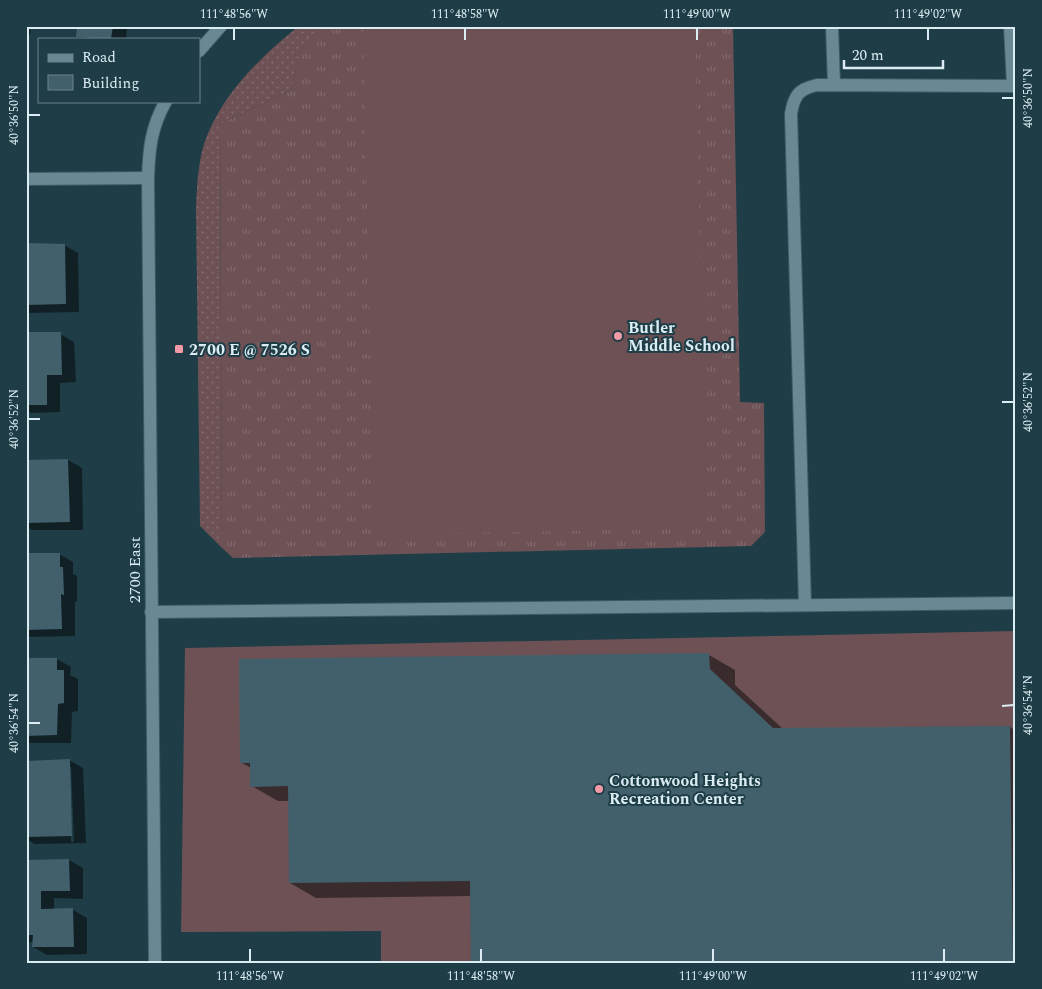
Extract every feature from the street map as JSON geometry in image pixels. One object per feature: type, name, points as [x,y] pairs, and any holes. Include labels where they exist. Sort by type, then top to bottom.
[{"type":"street","points":[[200,50],[220,26]]},
{"type":"street","points":[[832,26],[834,85]]},
{"type":"street","points":[[806,605],[791,114],[793,104],[798,94],[805,88],[817,85],[1014,86],[1010,26]]},
{"type":"street","name":"2700 East","points":[[155,963],[148,178],[149,147],[153,130],[166,102]]},
{"type":"street","points":[[26,179],[148,178]]},
{"type":"street","points":[[151,612],[1016,603]]},
{"type":"green space","points":[[299,26],[329,26],[302,46],[291,90],[220,124],[222,548],[200,526],[196,208],[199,167],[204,144],[211,126],[231,93],[270,50]]},
{"type":"green space","points":[[329,26],[733,26],[740,402],[764,403],[765,532],[751,546],[233,558],[222,548],[220,124],[291,90],[302,45]]},
{"type":"green space","points":[[363,26],[695,26],[705,528],[374,535]]},
{"type":"green space","name":"Cottonwood Heights Recreation Center","points":[[1016,631],[1016,963],[381,963],[381,931],[181,932],[185,648]]},
{"type":"building","points":[[77,26],[113,26],[111,38],[76,37]]},
{"type":"building","points":[[26,243],[65,244],[66,304],[26,305]]},
{"type":"building","points":[[26,332],[61,332],[62,375],[47,375],[47,405],[26,405]]},
{"type":"building","points":[[68,459],[70,522],[26,523],[26,460]]},
{"type":"building","points":[[26,553],[60,553],[60,567],[63,567],[64,595],[61,594],[62,629],[26,630]]},
{"type":"building","name":"Cottonwood Heights Recreation Center","points":[[709,653],[710,669],[773,728],[1010,726],[1013,963],[471,963],[470,881],[289,883],[288,786],[250,787],[250,763],[240,763],[239,659]]},
{"type":"building","points":[[26,658],[57,658],[57,670],[64,670],[64,703],[58,704],[57,735],[26,736]]},
{"type":"building","points":[[70,759],[72,836],[26,837],[26,761]]},
{"type":"building","points":[[69,859],[70,891],[41,891],[41,909],[73,908],[74,947],[32,947],[33,935],[26,935],[26,860]]},
{"type":"place","name":"Butler Middle School","points":[[618,336]]},
{"type":"place","name":"2700 E @ 7526 S","points":[[179,349]]},
{"type":"place","name":"Cottonwood Heights Recreation Center","points":[[599,789]]}]
